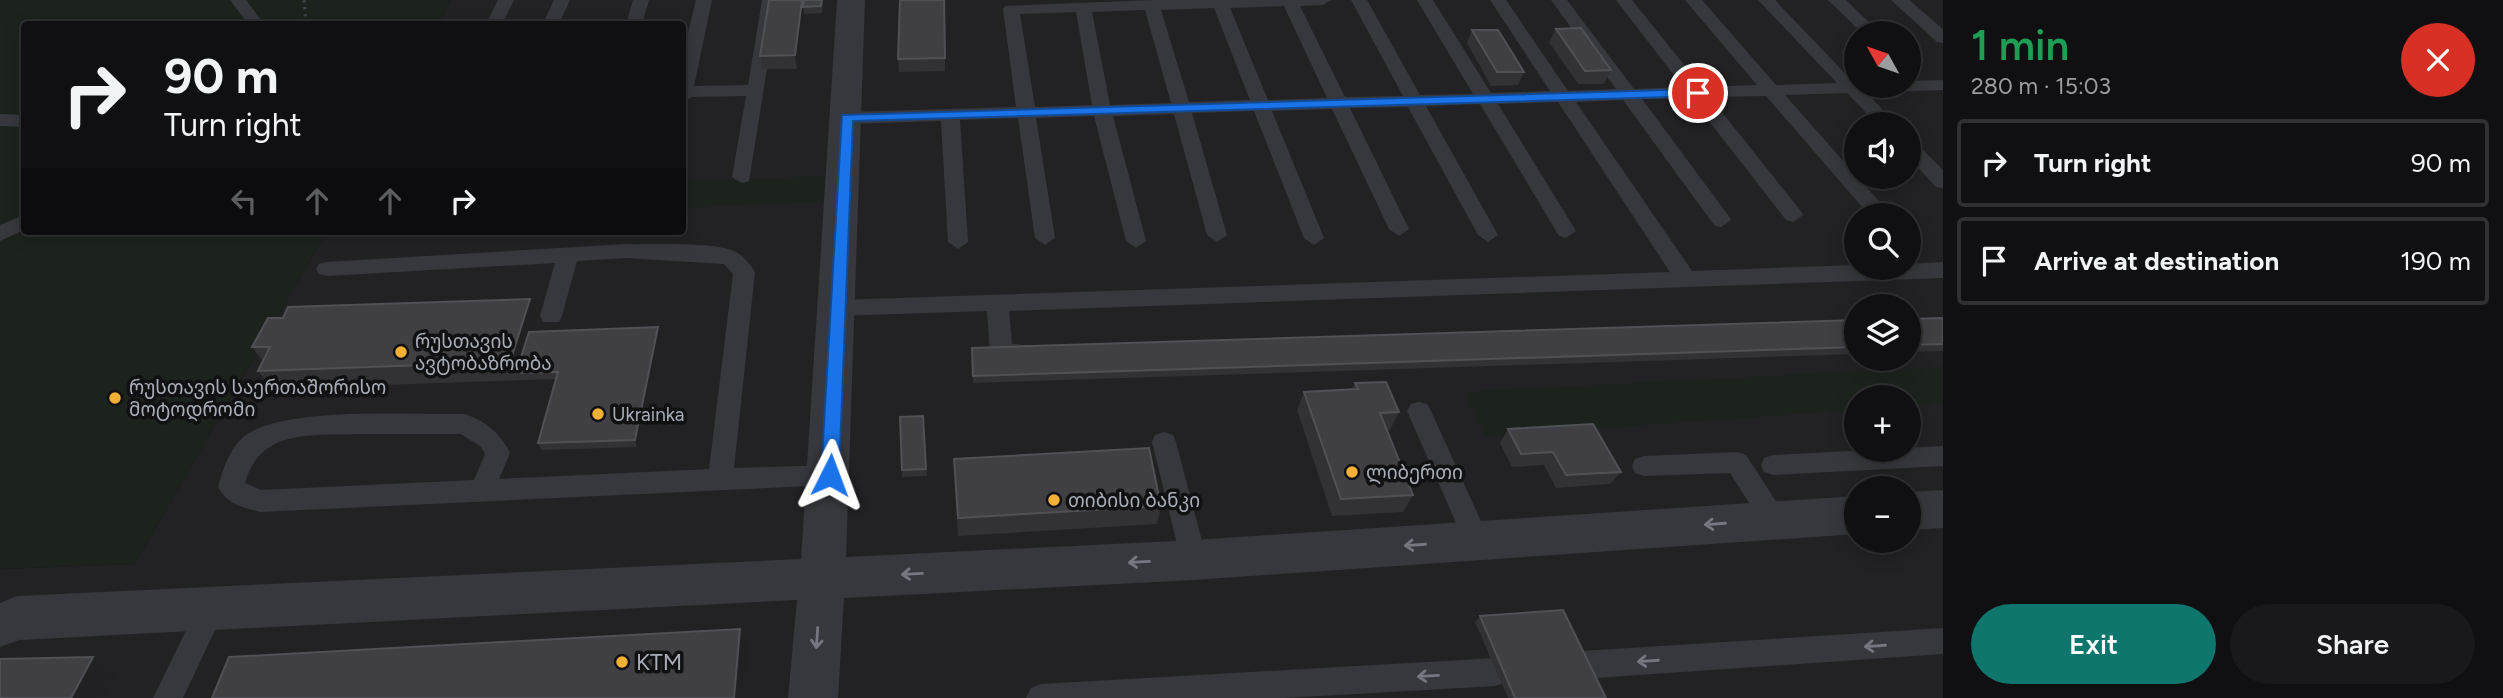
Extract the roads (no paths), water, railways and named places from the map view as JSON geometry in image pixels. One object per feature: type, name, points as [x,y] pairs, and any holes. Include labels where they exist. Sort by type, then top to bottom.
[{"type":"street","points":[[813,698],[830,475],[851,0]]},
{"type":"street","points":[[1921,510],[1943,509]]},
{"type":"street","points":[[6,620],[1194,560],[1844,516]]},
{"type":"lane","points":[[238,0],[254,21]]},
{"type":"lane","points":[[496,21],[506,0]]},
{"type":"lane","points":[[552,21],[562,0]]},
{"type":"lane","points":[[635,21],[641,0]]},
{"type":"lane","points":[[686,80],[704,0]]},
{"type":"lane","points":[[742,177],[770,0]]},
{"type":"lane","points":[[1045,238],[1011,9],[1323,0]]},
{"type":"lane","points":[[1359,0],[1488,235]]},
{"type":"lane","points":[[1425,0],[1566,231]]},
{"type":"lane","points":[[1498,0],[1566,97],[1686,279]]},
{"type":"lane","points":[[1559,0],[1721,220]]},
{"type":"lane","points":[[1624,0],[1793,215]]},
{"type":"lane","points":[[1693,0],[1869,203]]},
{"type":"lane","points":[[1766,0],[1844,80]]},
{"type":"lane","points":[[1836,0],[1859,21]]},
{"type":"lane","points":[[1899,0],[1943,38]]},
{"type":"lane","points":[[1290,1],[1399,229]]},
{"type":"lane","points":[[1220,3],[1314,238]]},
{"type":"lane","points":[[1152,5],[1217,235]]},
{"type":"lane","points":[[1083,7],[1102,110],[1136,241]]},
{"type":"lane","points":[[1936,86],[1943,99]]},
{"type":"lane","points":[[847,118],[1844,88]]},
{"type":"lane","points":[[686,92],[755,90]]},
{"type":"lane","points":[[1862,98],[1875,112]]},
{"type":"lane","points":[[950,115],[958,242]]},
{"type":"lane","points":[[0,120],[21,121]]},
{"type":"lane","points":[[1921,159],[1943,182]]},
{"type":"lane","points":[[0,234],[21,224]]},
{"type":"lane","points":[[327,269],[568,254],[695,253],[730,258],[744,272],[720,479]]},
{"type":"lane","points":[[551,316],[568,254]]},
{"type":"lane","points":[[837,308],[1943,270]]},
{"type":"lane","points":[[997,303],[1001,353],[1042,351]]},
{"type":"lane","points":[[1419,411],[1478,541]]},
{"type":"lane","points":[[482,490],[498,453],[490,440],[465,424],[288,430],[259,439],[238,461],[232,486],[245,498],[261,501],[830,475]]},
{"type":"lane","points":[[1164,442],[1194,560]]},
{"type":"lane","points":[[1773,466],[1943,456]]},
{"type":"lane","points":[[1644,466],[1737,462],[1774,520]]},
{"type":"lane","points":[[168,698],[211,609]]},
{"type":"lane","points":[[1582,665],[1943,641]]},
{"type":"lane","points":[[1041,698],[1496,672]]},
{"type":"place","name":"რუსთავის ავტობაზრობა","points":[[401,352]]},
{"type":"place","name":"რუსთავის საერთაშორისო მოტოდრომი","points":[[115,398]]},
{"type":"place","name":"Ukrainka","points":[[598,414]]},
{"type":"place","name":"ლიბერთი","points":[[1352,472]]},
{"type":"place","name":"თიბისი ბანკი","points":[[1054,500]]},
{"type":"place","name":"KTM","points":[[622,662]]}]
